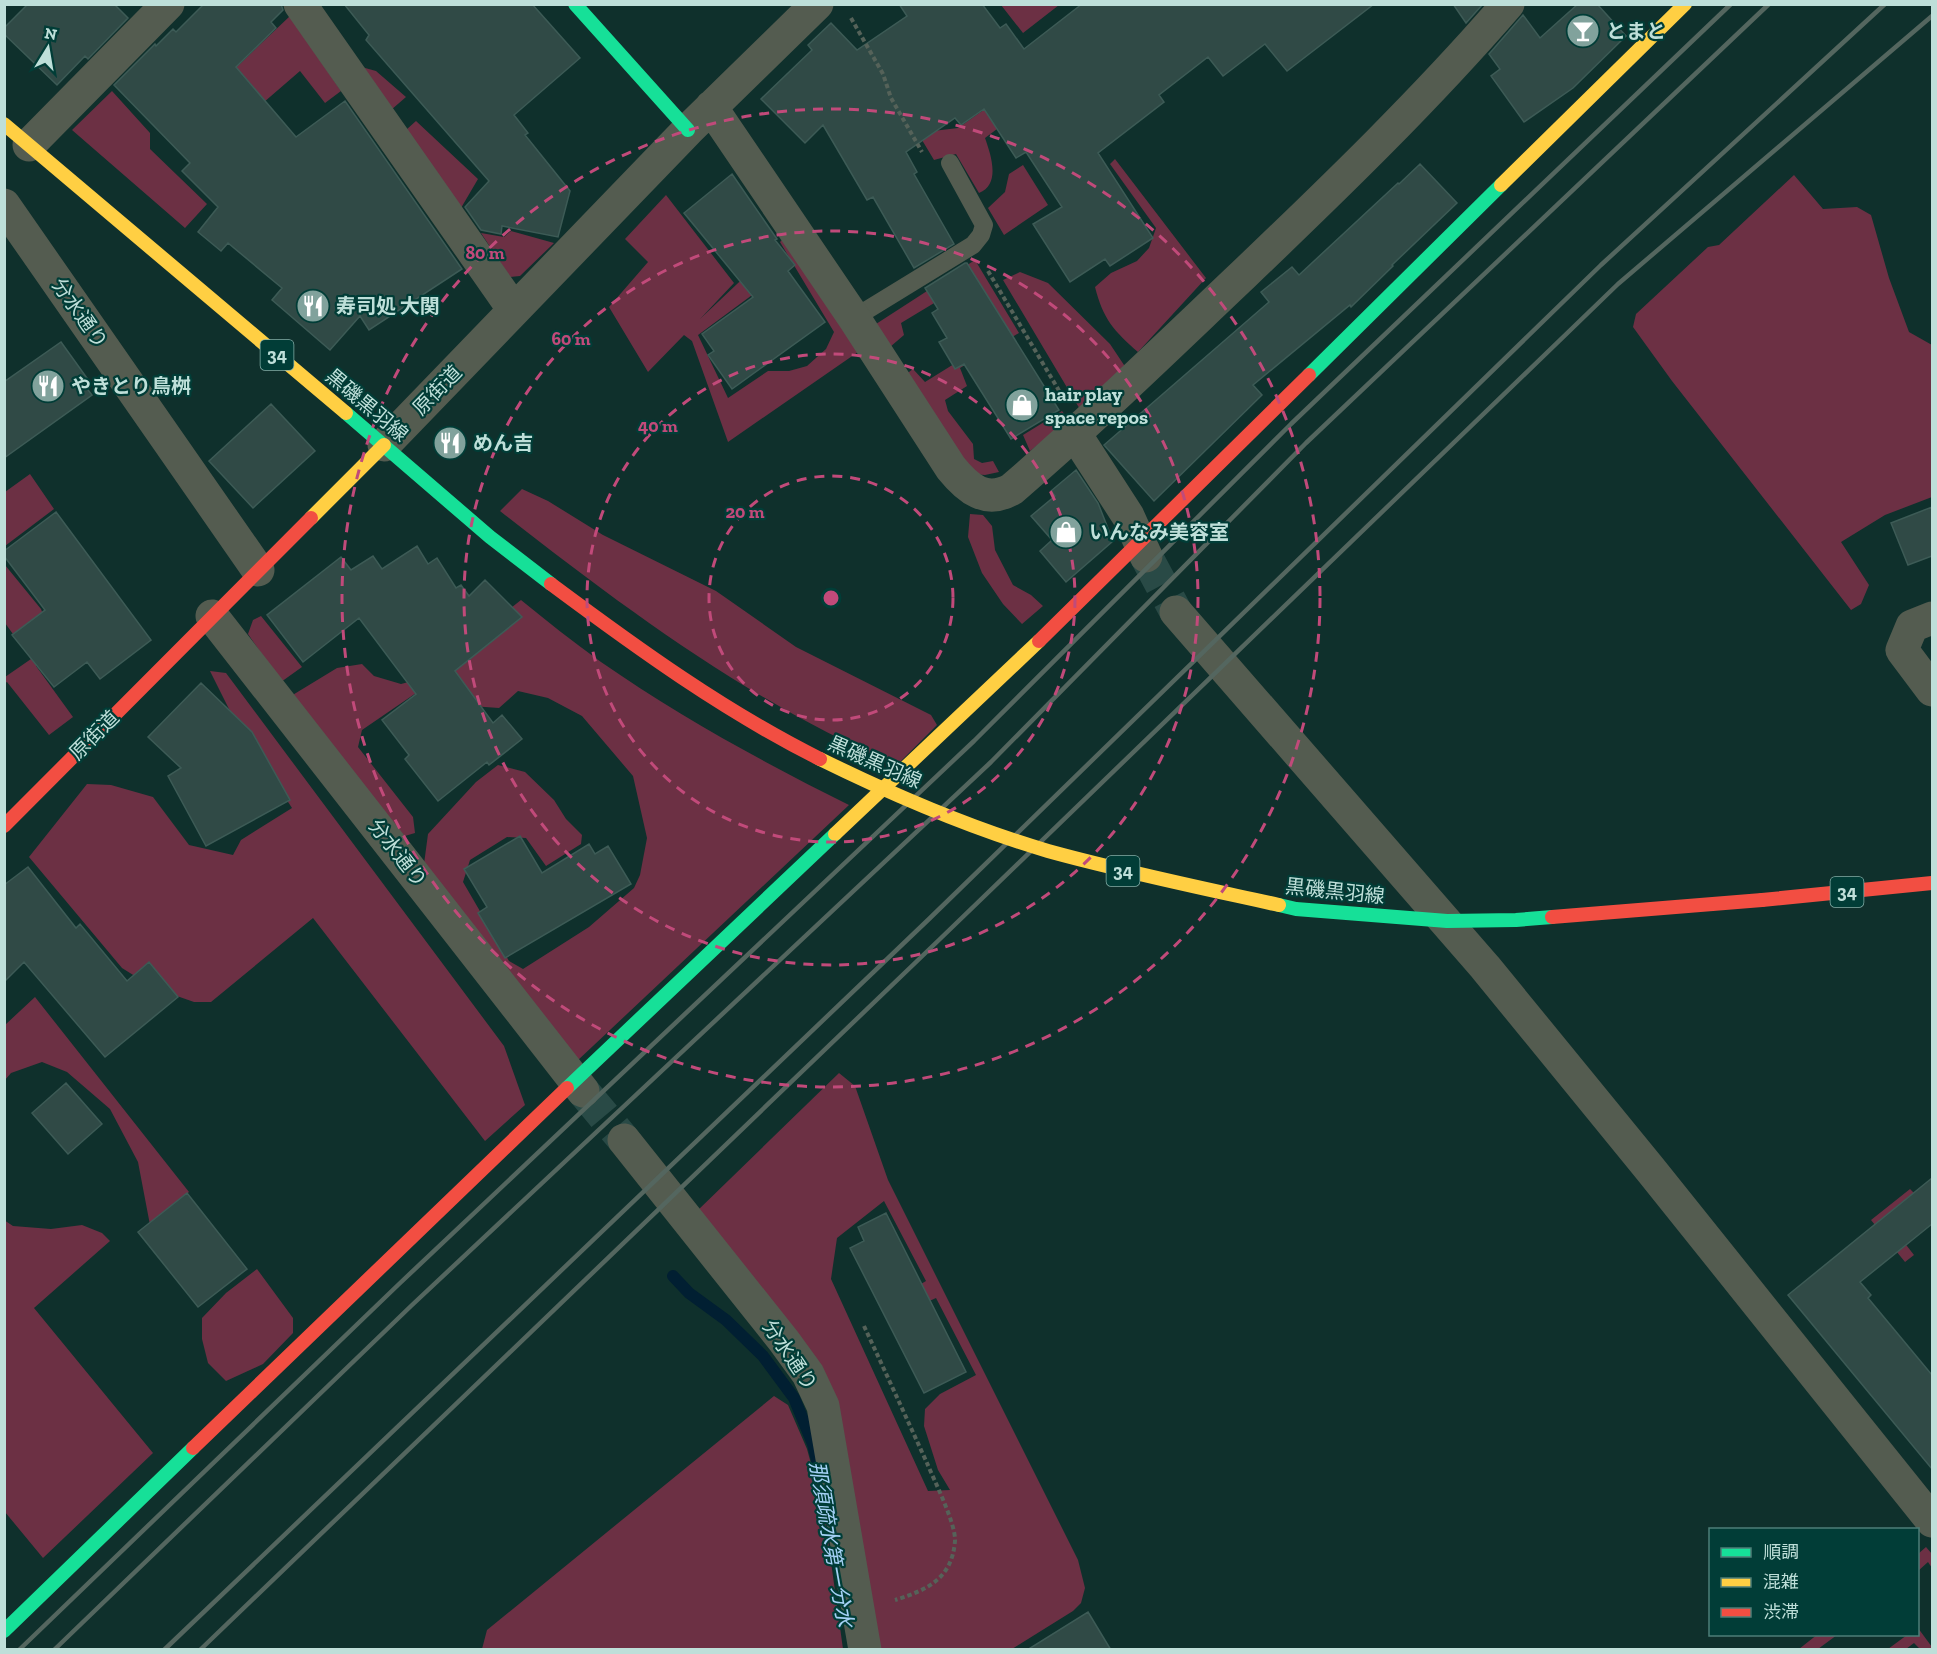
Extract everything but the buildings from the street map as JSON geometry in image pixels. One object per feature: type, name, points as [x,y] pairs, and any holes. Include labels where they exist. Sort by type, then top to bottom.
[{"type":"street","points":[[16,134],[168,4]]},
{"type":"street","points":[[300,4],[514,310]]},
{"type":"street","points":[[575,4],[688,130]]},
{"type":"street","name":"原街道","points":[[8,813],[212,616],[384,445],[688,130],[817,4]]},
{"type":"street","points":[[711,107],[854,318],[951,468],[963,483],[978,493],[991,496],[1002,495],[1012,489],[1075,434],[1314,207],[1477,41],[1508,4]]},
{"type":"street","points":[[4,1631],[579,1085],[1026,654],[1143,549],[1685,4]]},
{"type":"street","name":"黒磯黒羽線","points":[[16,134],[490,537],[642,652],[731,709],[829,763],[949,816],[1046,850],[1121,870],[1296,909],[1447,921],[1516,920],[1762,900],[1932,883]]},
{"type":"street","name":"分水通り","points":[[4,205],[258,570]]},
{"type":"street","points":[[1075,434],[1128,516],[1143,549]]},
{"type":"street","points":[[1176,612],[1485,967],[1658,1178],[1932,1521]]},
{"type":"street","name":"分水通り","points":[[212,616],[579,1085]]},
{"type":"street","points":[[1932,618],[1912,626],[1902,650],[1932,690]]},
{"type":"street","name":"分水通り","points":[[624,1140],[808,1374],[823,1406],[865,1650]]},
{"type":"lane","points":[[854,318],[973,245],[981,235],[984,225],[950,163]]},
{"type":"path","points":[[858,1608],[888,1603],[922,1592],[940,1578],[952,1556],[955,1538],[945,1504],[864,1326]]},
{"type":"shaded area","points":[[1001,5],[1059,5],[1023,33]]},
{"type":"shaded area","points":[[290,16],[341,91],[325,103],[300,71],[256,109],[226,77]]},
{"type":"shaded area","points":[[358,66],[376,71],[406,97],[391,110]]},
{"type":"shaded area","points":[[1016,87],[1029,105],[985,138],[992,160],[992,176],[986,189],[979,193],[956,154],[934,160],[907,115],[933,131],[958,128]]},
{"type":"shaded area","points":[[112,91],[150,133],[150,149],[207,204],[185,228],[72,130]]},
{"type":"shaded area","points":[[416,121],[478,179],[461,208],[406,130]]},
{"type":"shaded area","points":[[1115,159],[1206,278],[1138,352],[1110,324],[1095,287],[1111,273],[1137,261],[1149,248],[1156,228],[1110,164]]},
{"type":"shaded area","points":[[1023,165],[1048,205],[1004,235],[988,208],[1005,192],[1009,174]]},
{"type":"shaded area","points":[[1794,175],[1823,209],[1857,207],[1871,215],[1889,278],[1909,332],[1932,345],[1932,497],[1885,515],[1841,542],[1869,585],[1861,604],[1851,610],[1672,381],[1633,327],[1636,314],[1708,247],[1719,245]]},
{"type":"shaded area","points":[[666,195],[734,283],[700,319],[755,267],[767,284],[698,335],[728,398],[768,371],[789,371],[807,366],[826,349],[834,332],[780,242],[785,237],[858,352],[728,442],[692,341],[684,335],[648,372],[609,307],[648,262],[625,239]]},
{"type":"shaded area","points":[[511,231],[554,243],[520,276],[510,277],[481,233],[504,237]]},
{"type":"shaded area","points":[[975,260],[1019,333],[960,368],[967,386],[945,400],[948,411],[973,444],[974,459],[982,463],[993,461],[999,472],[985,475],[973,474],[905,375],[913,369],[925,382],[954,364],[969,282],[901,323],[904,335],[890,347],[876,324]]},
{"type":"shaded area","points":[[1020,272],[1048,283],[1110,344],[1126,368],[1081,411],[1003,280]]},
{"type":"shaded area","points":[[1062,411],[1069,420],[1030,451],[1023,435]]},
{"type":"shaded area","points":[[30,474],[54,509],[5,546],[5,492]]},
{"type":"shaded area","points":[[522,489],[548,501],[603,535],[716,591],[796,647],[931,715],[937,725],[897,765],[791,713],[740,683],[642,618],[500,511]]},
{"type":"shaded area","points":[[970,514],[983,515],[992,526],[995,550],[1013,585],[1031,595],[1043,606],[1022,624],[1003,604],[982,573],[968,537]]},
{"type":"shaded area","points":[[5,565],[41,609],[50,634],[46,659],[36,666],[73,717],[49,735],[7,682],[5,683],[5,677],[31,659],[5,623]]},
{"type":"shaded area","points":[[521,600],[601,662],[691,720],[785,773],[849,805],[576,1062],[424,864],[428,834],[476,782],[498,765],[525,772],[554,800],[566,819],[582,835],[581,844],[546,866],[526,838],[507,837],[470,860],[463,882],[509,961],[523,969],[589,927],[634,888],[640,875],[647,838],[633,776],[582,716],[548,698],[518,691],[499,708],[457,705],[419,691],[362,730],[358,747],[413,817],[415,833],[398,838],[291,696],[337,668],[362,664],[374,676],[401,684],[420,679]]},
{"type":"shaded area","points":[[261,616],[302,667],[281,682],[248,634],[253,620]]},
{"type":"shaded area","points":[[210,671],[226,673],[504,1046],[525,1105],[485,1141],[313,918],[211,1002],[194,1002],[154,988],[122,968],[29,857],[87,784],[111,785],[153,797],[189,845],[233,855],[241,840],[292,808],[235,721]]},
{"type":"shaded area","points":[[35,997],[189,1192],[150,1225],[138,1162],[110,1109],[67,1072],[42,1062],[11,1073],[5,1080],[5,1025]]},
{"type":"shaded area","points":[[839,1073],[855,1086],[888,1180],[1078,1560],[1085,1588],[1081,1603],[1073,1611],[1012,1649],[876,1649],[837,1409],[695,1213]],"holes":[[[884,1201],[926,1281],[891,1302],[896,1316],[936,1298],[976,1375],[940,1394],[925,1409],[924,1426],[938,1470],[950,1490],[928,1491],[831,1279],[837,1238]]]},
{"type":"shaded area","points":[[1910,1189],[1915,1194],[1886,1219],[1914,1255],[1905,1262],[1871,1220]]},
{"type":"shaded area","points":[[4,1220],[13,1226],[51,1229],[82,1225],[102,1233],[110,1241],[34,1308],[153,1453],[43,1558],[5,1512]]},
{"type":"shaded area","points":[[257,1269],[293,1318],[293,1333],[263,1364],[226,1381],[208,1363],[202,1339],[202,1318],[226,1293]]},
{"type":"shaded area","points":[[774,1396],[788,1405],[807,1449],[824,1511],[843,1649],[482,1649],[487,1630]]},
{"type":"shaded area","points":[[1926,1547],[1932,1554],[1932,1568],[1928,1562],[1919,1570],[1919,1553]]},
{"type":"shaded area","points":[[1919,1629],[1932,1647],[1932,1649],[1920,1649],[1914,1643],[1906,1649],[1888,1649],[1906,1636],[1919,1636]]},
{"type":"shaded area","points":[[1815,1636],[1836,1636],[1818,1649],[1799,1649]]},
{"type":"waterway","name":"那須疏水第一分水","points":[[673,1276],[689,1293],[726,1320],[763,1356],[794,1398],[813,1444],[817,1460]]},
{"type":"tunnel","points":[[1146,556],[1176,612]]},
{"type":"tunnel","points":[[583,1091],[624,1140]]},
{"type":"railway","points":[[19,1650],[398,1285],[974,741],[1291,424],[1731,4]]},
{"type":"railway","points":[[54,1650],[411,1306],[991,762],[1306,443],[1769,4]]},
{"type":"railway","points":[[164,1650],[929,919],[1601,265],[1885,4]]},
{"type":"railway","points":[[200,1650],[1618,284],[1932,16]]},
{"type":"traffic: fast","points":[[575,4],[688,130]]},
{"type":"traffic: fast","points":[[1309,375],[1501,185]]},
{"type":"traffic: fast","points":[[346,413],[490,537],[551,584]]},
{"type":"traffic: fast","points":[[567,1088],[835,834]]},
{"type":"traffic: fast","points":[[1279,905],[1296,909],[1447,921],[1552,917]]},
{"type":"traffic: fast","points":[[4,1631],[193,1448]]},
{"type":"traffic: slow","points":[[1501,185],[1685,4]]},
{"type":"traffic: slow","points":[[4,124],[346,413]]},
{"type":"traffic: slow","points":[[311,518],[384,445]]},
{"type":"traffic: slow","points":[[835,834],[1039,641]]},
{"type":"traffic: slow","points":[[820,759],[932,810],[1019,842],[1105,866],[1279,905]]},
{"type":"traffic: jam","points":[[1039,641],[1309,375]]},
{"type":"traffic: jam","points":[[4,826],[311,518]]},
{"type":"traffic: jam","points":[[551,584],[649,655],[715,699],[820,759]]},
{"type":"traffic: jam","points":[[1762,900],[1932,883]]},
{"type":"traffic: jam","points":[[1552,917],[1762,900]]},
{"type":"traffic: jam","points":[[193,1448],[567,1088]]},
{"type":"place","name":"とまと","points":[[1583,31]]},
{"type":"place","name":"寿司処 大関","points":[[313,306]]},
{"type":"place","name":"やきとり鳥桝","points":[[48,386]]},
{"type":"place","name":"hair play space repos","points":[[1022,405]]},
{"type":"place","name":"めん吉","points":[[450,443]]},
{"type":"place","name":"いんなみ美容室","points":[[1066,532]]}]
